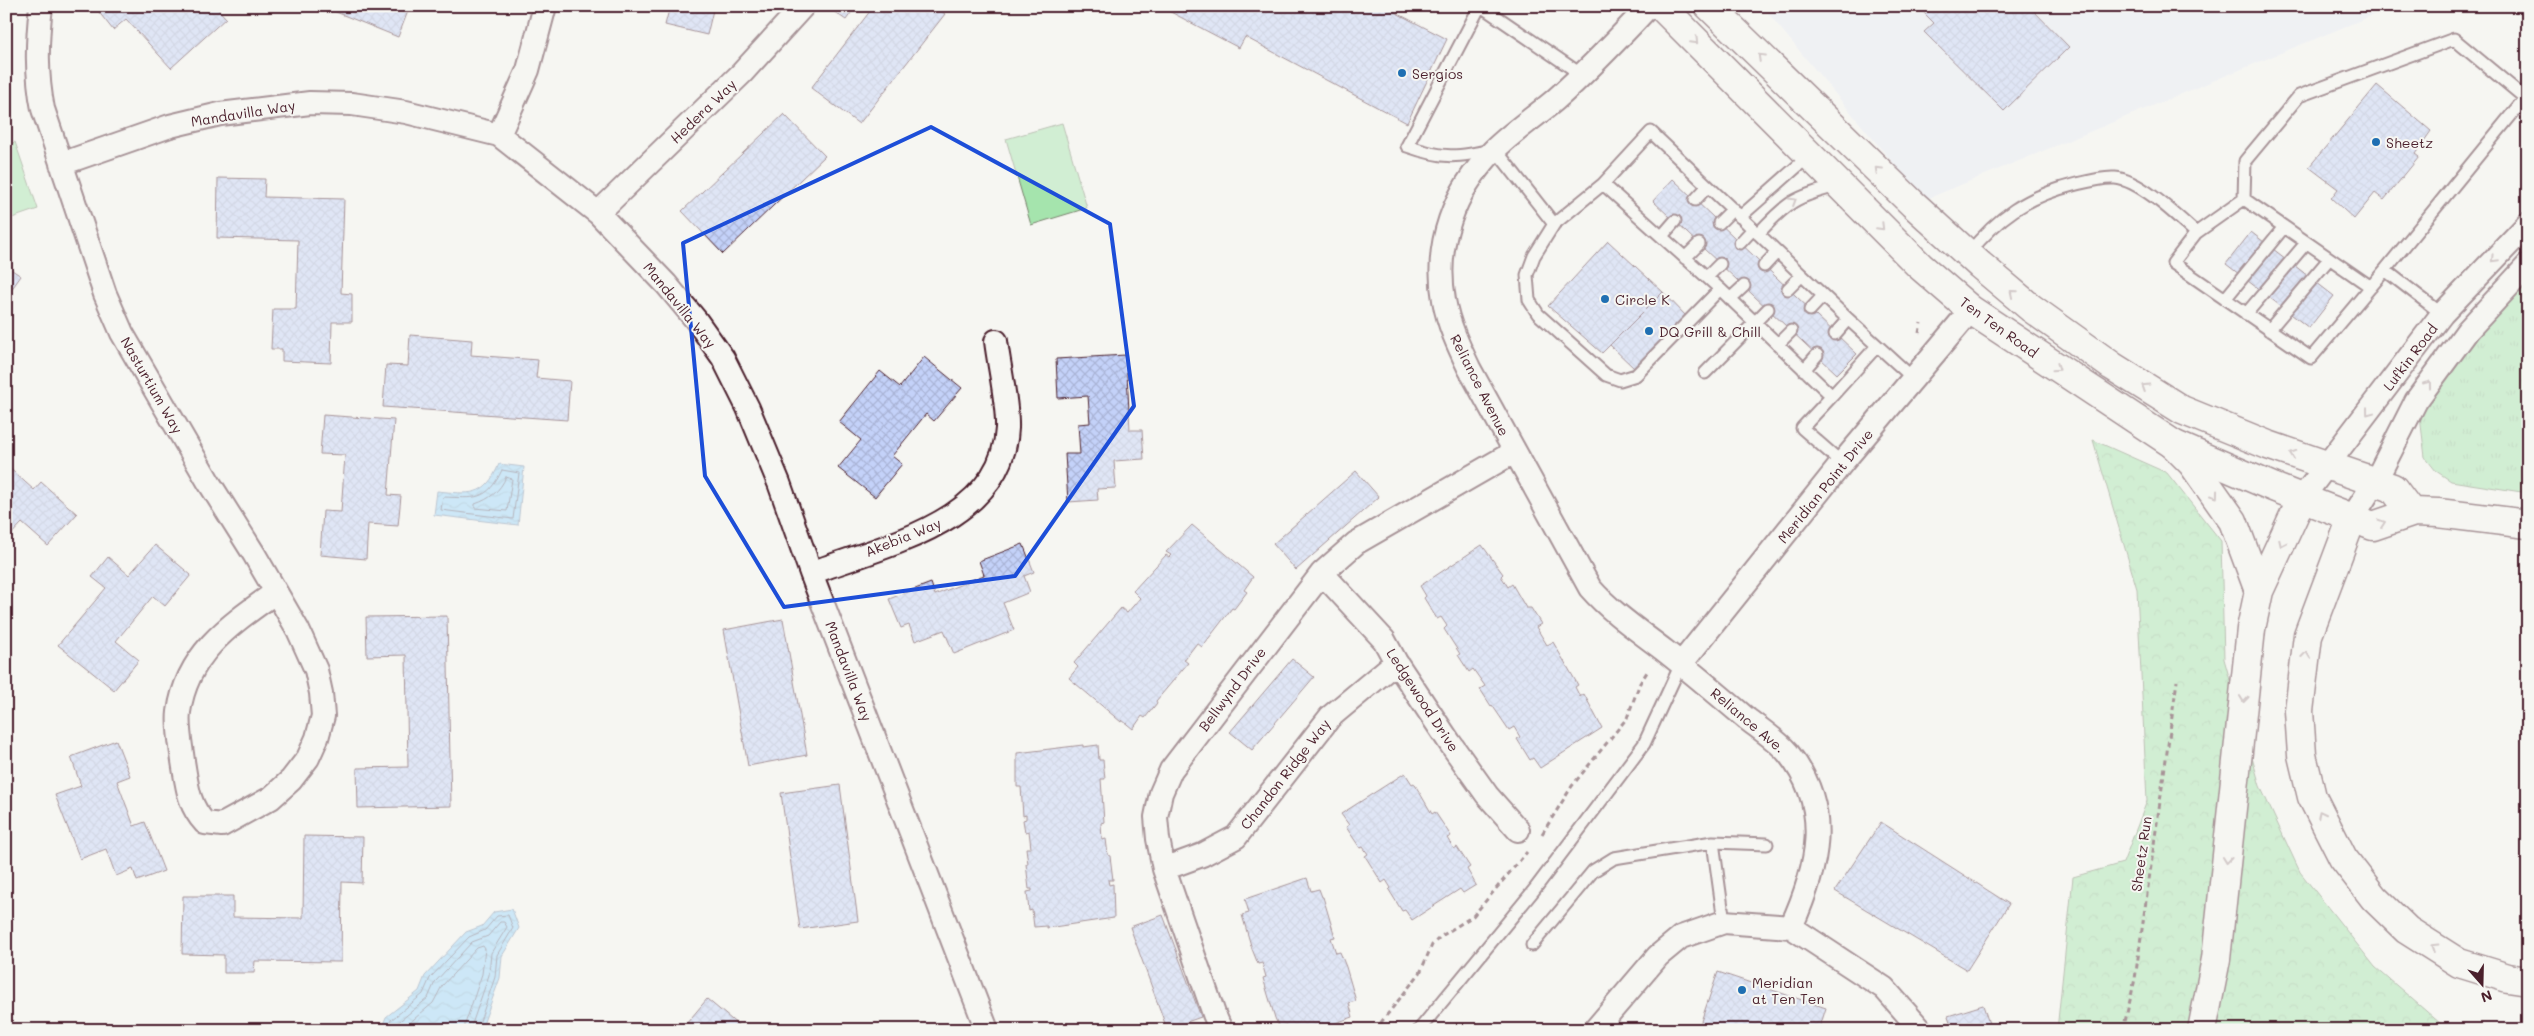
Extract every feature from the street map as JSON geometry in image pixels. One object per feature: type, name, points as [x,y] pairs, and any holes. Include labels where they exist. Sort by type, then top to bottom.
[{"type":"main road","name":"Ten Ten Road","points":[[1661,6],[1920,266],[1971,310],[2173,444],[2373,526],[2411,512],[2438,513],[2528,524]]},
{"type":"main road","points":[[1708,6],[1906,198],[1968,254],[2046,318],[2112,366],[2182,410],[2268,445],[2393,488],[2411,512]]},
{"type":"main road","points":[[2173,444],[2192,463],[2233,521],[2259,591]]},
{"type":"main road","points":[[2202,1030],[2216,959],[2250,639],[2259,591],[2302,498]]},
{"type":"main road","points":[[2352,518],[2308,635],[2299,711],[2302,755],[2312,798],[2343,858],[2374,898],[2406,930],[2459,963],[2508,978],[2528,981]]},
{"type":"street","name":"Nasturtium Way","points":[[41,6],[36,55],[37,82],[43,109],[105,294],[122,333],[185,442],[276,592],[298,630],[316,670],[321,693],[322,716],[317,738],[308,758],[291,780],[270,798],[222,825],[206,824],[194,811],[189,796],[178,713],[183,691],[198,658],[223,632],[276,592]]},
{"type":"street","points":[[499,135],[528,70],[545,6]]},
{"type":"street","name":"Hedera Way","points":[[598,213],[742,73],[803,6]]},
{"type":"street","name":"Reliance Avenue","points":[[1650,6],[1556,99],[1495,149],[1464,185],[1450,221],[1442,275],[1444,302],[1455,336],[1514,452],[1590,588],[1617,614],[1681,664]]},
{"type":"street","name":"Mandavilla Way","points":[[61,164],[170,126],[220,114],[310,103],[352,104],[406,112],[499,135],[598,213],[666,284],[723,358],[748,408],[779,483],[811,572],[987,1030]]},
{"type":"street","name":"Lufkin Road","points":[[2302,498],[2442,314],[2528,224]]},
{"type":"street","points":[[2352,518],[2375,482],[2416,401],[2468,330],[2528,266]]},
{"type":"street","name":"Meridian Point Drive","points":[[1681,664],[1842,463],[1971,310]]},
{"type":"street","name":"Akebia Way","points":[[811,572],[937,525],[961,510],[981,491],[994,473],[1002,454],[1007,427],[996,341]]},
{"type":"street","name":"Bellwynd Drive","points":[[1221,1030],[1164,869],[1156,817],[1161,793],[1171,770],[1322,573],[1356,543],[1514,452]]},
{"type":"street","name":"Ledgewood Drive","points":[[1322,573],[1350,601],[1384,640],[1396,662],[1487,795],[1518,830]]},
{"type":"street","name":"Chandon Ridge Way","points":[[1164,869],[1202,854],[1236,837],[1330,717],[1396,662]]},
{"type":"street","name":"Reliance Ave.","points":[[1681,664],[1786,751],[1802,772],[1812,794],[1818,832],[1813,868],[1791,927]]},
{"type":"street","points":[[1595,1030],[1658,956],[1681,937],[1724,922],[1791,927],[1884,988],[1921,1030]]},
{"type":"lane","points":[[1554,224],[1495,149],[1449,157],[1433,155],[1407,146],[1480,6],[1582,75]]},
{"type":"lane","points":[[2454,39],[2526,96],[2385,270],[2310,358],[2173,263],[2196,233],[2244,199],[2245,161],[2299,96],[2445,42],[2454,39]]},
{"type":"lane","points":[[1720,289],[1636,376],[1620,380],[1606,375],[1538,314],[1529,300],[1527,275],[1534,256],[1554,224],[1604,184],[1652,132],[1823,296],[1914,379]]},
{"type":"lane","points":[[1719,223],[1737,213],[1809,156]]},
{"type":"lane","points":[[1968,254],[1984,235],[2014,208],[2045,192],[2083,182],[2116,178],[2158,200],[2196,233]]},
{"type":"lane","points":[[1604,184],[1720,289],[1832,396]]},
{"type":"lane","points":[[1695,200],[1708,186]]},
{"type":"lane","points":[[1740,243],[1791,201],[1804,194],[1839,186]]},
{"type":"lane","points":[[2244,199],[2370,287]]},
{"type":"lane","points":[[1662,236],[1675,221]]},
{"type":"lane","points":[[2225,299],[2284,227]]},
{"type":"lane","points":[[2246,314],[2306,242]]},
{"type":"lane","points":[[1685,258],[1699,244]]},
{"type":"lane","points":[[1764,266],[1778,252]]},
{"type":"lane","points":[[2270,330],[2329,258]]},
{"type":"lane","points":[[1707,278],[1720,264]]},
{"type":"lane","points":[[2385,270],[2442,314]]},
{"type":"lane","points":[[1788,289],[1802,275]]},
{"type":"lane","points":[[1730,299],[1744,286]]},
{"type":"lane","points":[[1810,310],[1823,296]]},
{"type":"lane","points":[[1705,372],[1768,309]]},
{"type":"lane","points":[[1835,334],[1848,319]]},
{"type":"lane","points":[[1778,344],[1791,331]]},
{"type":"lane","points":[[1842,463],[1802,428],[1877,346]]},
{"type":"lane","points":[[1804,370],[1817,355]]},
{"type":"lane","points":[[1419,1030],[1534,890],[1644,744],[1681,664]]},
{"type":"lane","points":[[1532,945],[1593,871],[1614,858],[1713,842],[1767,844]]},
{"type":"lane","points":[[1713,842],[1724,922]]},
{"type":"path","name":"Sheetz Run","points":[[2123,1030],[2135,979],[2177,681]]},
{"type":"highlighted area","points":[[931,127],[1110,224],[1134,406],[1015,576],[784,607],[705,476],[683,243]]},
{"type":"shaded area","points":[[1762,6],[2395,6],[1924,200]]},
{"type":"green space","points":[[1062,123],[1087,208],[1031,225],[1006,139]]},
{"type":"green space","points":[[15,142],[38,209],[6,220],[6,145]]},
{"type":"green space","points":[[2528,273],[2528,493],[2451,481],[2436,471],[2425,457],[2420,417],[2430,396],[2479,328]]},
{"type":"green space","points":[[2093,440],[2167,473],[2221,541],[2224,659],[2260,786],[2300,872],[2375,967],[2448,1030],[2057,1030],[2073,877],[2123,863],[2147,801],[2137,589]]},
{"type":"water","points":[[499,464],[524,467],[518,525],[434,515],[437,491],[467,493],[482,488],[494,475]]},
{"type":"water","points":[[512,909],[519,928],[502,956],[500,978],[481,1030],[381,1030],[386,1017],[419,991],[425,976],[466,932],[482,926],[494,912]]},
{"type":"building","points":[[94,6],[169,6],[172,10],[176,6],[215,6],[226,18],[171,68],[126,19],[113,30]]},
{"type":"building","points":[[321,6],[410,6],[398,37]]},
{"type":"building","points":[[670,6],[714,6],[707,35],[665,25]]},
{"type":"building","points":[[831,6],[856,6],[846,20],[830,9]]},
{"type":"building","points":[[874,6],[936,6],[945,14],[859,124],[811,88]]},
{"type":"building","points":[[1167,6],[1383,6],[1447,39],[1407,123],[1245,37],[1239,48],[1165,9]]},
{"type":"building","points":[[1917,6],[2029,6],[2069,47],[2004,111],[1924,32],[1934,23]]},
{"type":"building","name":"Sheetz","points":[[2377,85],[2431,131],[2415,154],[2419,157],[2384,200],[2375,193],[2354,219],[2331,198],[2338,189],[2309,167]]},
{"type":"building","points":[[784,114],[825,156],[723,254],[682,211]]},
{"type":"building","points":[[218,178],[265,179],[264,197],[344,199],[341,293],[352,294],[352,322],[332,322],[331,363],[282,361],[282,349],[271,349],[273,309],[296,309],[298,240],[217,238]]},
{"type":"building","points":[[1673,179],[1857,354],[1837,374],[1653,201]]},
{"type":"building","points":[[2251,232],[2334,296],[2309,328],[2226,264]]},
{"type":"building","name":"Circle K","points":[[1608,241],[1663,292],[1602,353],[1548,306]]},
{"type":"building","points":[[6,266],[21,276],[6,297]]},
{"type":"building","name":"DQ Grill & Chill","points":[[1663,292],[1687,317],[1635,369],[1610,345]]},
{"type":"building","points":[[410,335],[472,340],[471,355],[538,360],[536,378],[570,381],[567,420],[383,407],[386,365],[408,366]]},
{"type":"building","points":[[1126,355],[1130,430],[1142,430],[1144,459],[1114,461],[1116,488],[1097,489],[1098,500],[1068,502],[1065,454],[1080,454],[1078,424],[1090,423],[1088,396],[1058,398],[1056,359]]},
{"type":"building","points":[[924,357],[962,388],[934,421],[926,414],[892,456],[902,464],[875,497],[838,468],[861,440],[839,422],[880,371],[900,387]]},
{"type":"building","points":[[323,415],[394,420],[388,495],[401,496],[398,526],[368,524],[366,559],[320,555],[323,511],[341,512],[345,455],[320,454]]},
{"type":"building","points":[[6,465],[34,490],[41,482],[77,514],[48,546],[22,523],[6,540]]},
{"type":"building","points":[[1356,471],[1379,497],[1296,570],[1273,544]]},
{"type":"building","points":[[1192,525],[1253,577],[1244,590],[1247,592],[1234,609],[1232,608],[1202,647],[1197,643],[1184,660],[1188,663],[1156,701],[1157,703],[1145,718],[1142,716],[1133,729],[1122,720],[1121,722],[1069,678],[1078,667],[1074,663],[1121,608],[1127,613],[1140,598],[1133,591],[1166,555],[1169,557],[1171,555],[1166,552]]},
{"type":"building","points":[[1023,544],[1034,572],[1024,576],[1030,592],[1003,603],[1014,630],[954,654],[944,630],[915,641],[909,625],[901,628],[889,599],[931,583],[935,595],[984,575],[979,561]]},
{"type":"building","points":[[155,545],[191,575],[165,606],[153,596],[116,641],[139,660],[114,690],[58,645],[106,588],[92,577],[108,557],[129,575]]},
{"type":"building","points":[[1482,545],[1503,574],[1501,576],[1508,587],[1512,584],[1526,608],[1531,608],[1541,624],[1536,627],[1547,645],[1553,642],[1578,685],[1575,687],[1580,697],[1584,694],[1602,728],[1540,768],[1533,758],[1530,760],[1517,739],[1520,737],[1514,727],[1509,730],[1491,706],[1480,689],[1485,686],[1473,669],[1469,672],[1444,629],[1447,626],[1441,617],[1437,619],[1424,598],[1426,596],[1420,586]]},
{"type":"building","points":[[447,616],[451,806],[358,808],[357,768],[408,767],[406,655],[367,656],[366,617]]},
{"type":"building","points":[[783,619],[807,755],[748,766],[724,630]]},
{"type":"building","points":[[1292,659],[1314,677],[1252,750],[1230,732]]},
{"type":"building","points":[[116,740],[130,776],[117,781],[134,826],[145,822],[164,871],[137,881],[133,869],[116,876],[106,849],[80,859],[55,795],[81,786],[71,757]]},
{"type":"building","points":[[1083,745],[1083,747],[1098,745],[1099,760],[1103,760],[1105,779],[1101,779],[1104,822],[1101,823],[1102,840],[1106,839],[1108,855],[1110,856],[1113,880],[1108,880],[1109,885],[1113,884],[1114,918],[1047,928],[1047,926],[1034,927],[1032,910],[1029,911],[1027,892],[1032,891],[1032,889],[1029,889],[1026,848],[1031,848],[1029,831],[1025,832],[1023,820],[1026,819],[1026,815],[1023,816],[1021,787],[1017,787],[1017,753]]},
{"type":"building","points":[[1405,773],[1412,784],[1414,783],[1432,814],[1435,812],[1451,836],[1447,838],[1454,849],[1457,847],[1470,867],[1467,869],[1476,885],[1463,893],[1460,889],[1412,920],[1405,910],[1402,911],[1389,890],[1391,888],[1386,880],[1382,883],[1365,856],[1368,854],[1363,847],[1360,848],[1346,827],[1349,825],[1341,814]]},
{"type":"building","points":[[840,785],[858,921],[800,929],[781,793]]},
{"type":"building","points":[[1881,822],[2009,904],[1967,970],[1835,891]]},
{"type":"building","points":[[304,836],[363,837],[362,883],[342,882],[341,962],[255,961],[254,973],[224,973],[224,955],[182,954],[183,896],[233,896],[233,917],[303,918]]},
{"type":"building","points":[[1307,878],[1311,891],[1319,889],[1323,897],[1335,937],[1331,938],[1336,953],[1340,952],[1346,967],[1356,1001],[1349,1003],[1353,1017],[1315,1030],[1288,1030],[1286,1025],[1279,1027],[1275,1018],[1263,978],[1266,977],[1262,963],[1258,964],[1242,915],[1249,913],[1245,899]]},
{"type":"building","points":[[1163,915],[1201,1017],[1167,1029],[1130,927]]},
{"type":"building","name":"Meridian at Ten Ten","points":[[1718,972],[1826,1008],[1819,1030],[1698,1030]]},
{"type":"building","points":[[707,999],[744,1030],[681,1030]]},
{"type":"building","points":[[1983,1005],[1991,1030],[1953,1030],[1948,1016]]},
{"type":"place","name":"Sergios","points":[[1402,73]]},
{"type":"place","name":"Sheetz","points":[[2376,142]]},
{"type":"place","name":"Circle K","points":[[1605,299]]},
{"type":"place","name":"DQ Grill & Chill","points":[[1649,331]]},
{"type":"place","name":"Meridian at Ten Ten","points":[[1742,990]]}]
